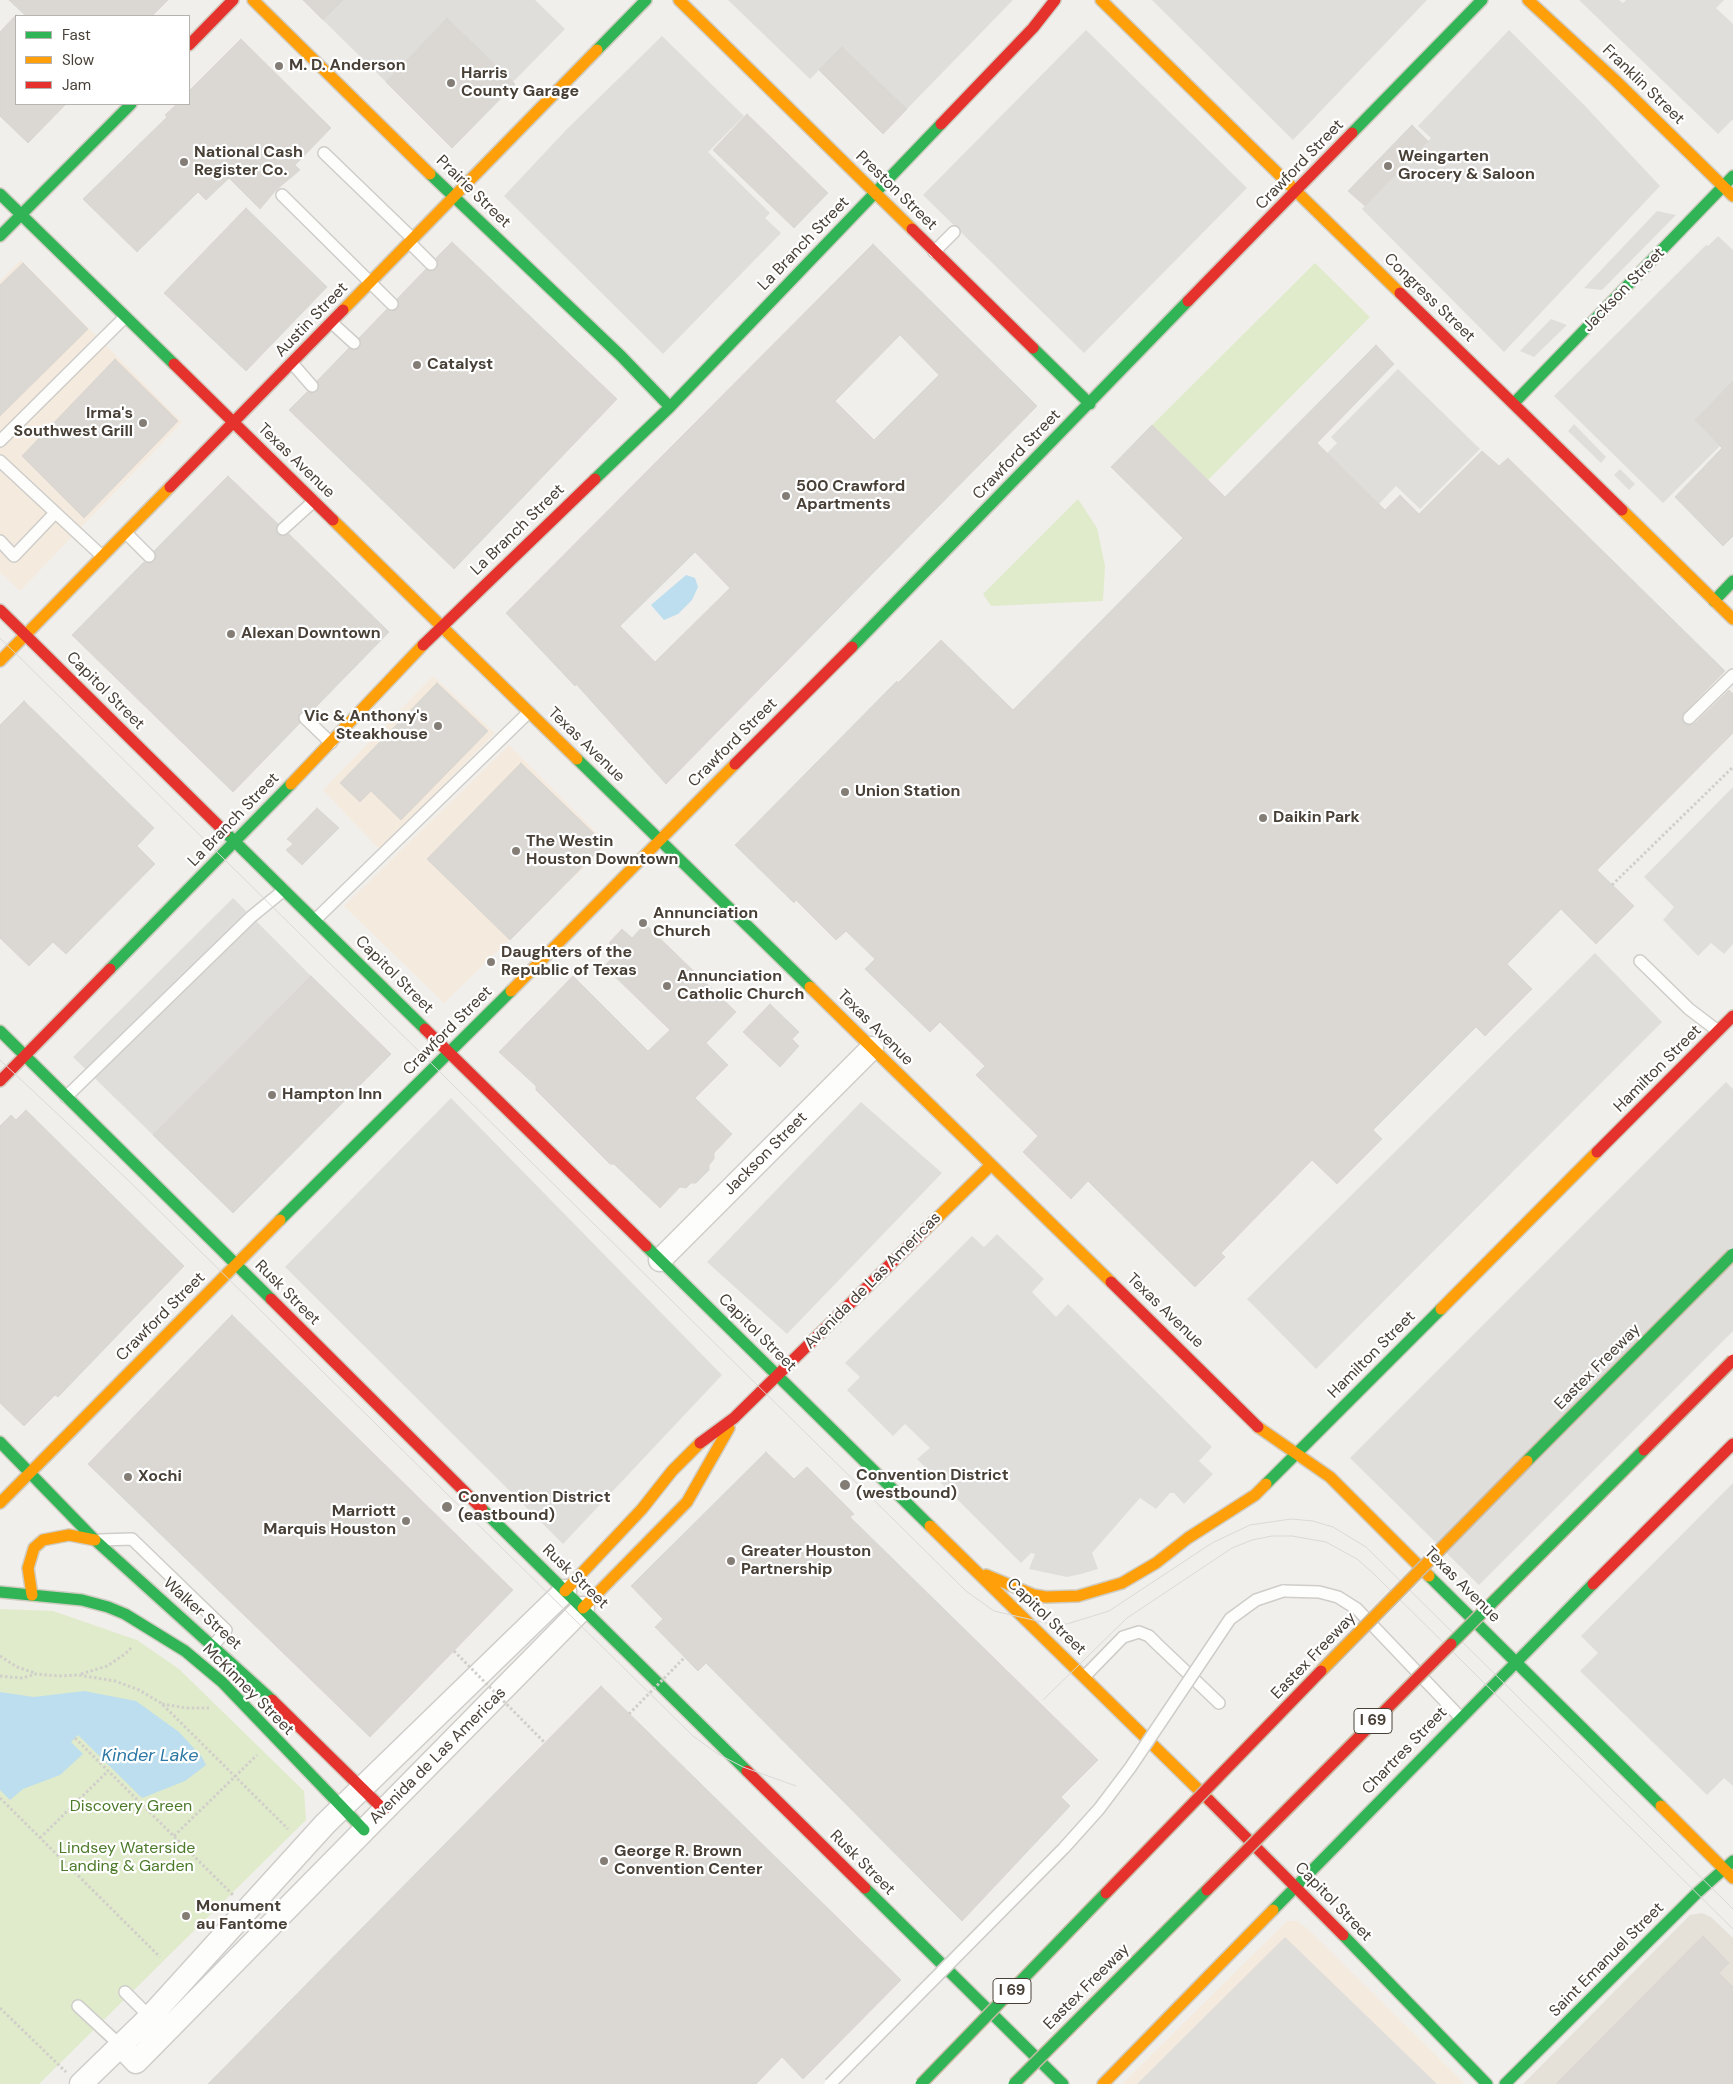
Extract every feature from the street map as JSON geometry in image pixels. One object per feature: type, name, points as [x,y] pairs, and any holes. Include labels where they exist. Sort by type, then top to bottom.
[{"type":"main road","points":[[190,44],[233,0]]},
{"type":"main road","name":"Prairie Street","points":[[253,0],[621,356],[670,407]]},
{"type":"main road","name":"Austin Street","points":[[0,660],[292,364],[646,0]]},
{"type":"main road","name":"Preston Street","points":[[679,0],[1090,404]]},
{"type":"main road","name":"La Branch Street","points":[[0,1081],[331,743],[441,626],[670,407],[875,194],[1032,28],[1055,0]]},
{"type":"main road","name":"Congress Street","points":[[1101,0],[1514,403],[1733,620]]},
{"type":"main road","name":"Crawford Street","points":[[0,1503],[235,1264],[450,1053],[1090,404],[1482,0]]},
{"type":"main road","name":"Franklin Street","points":[[1528,0],[1621,86],[1733,196]]},
{"type":"main road","points":[[0,236],[130,105]]},
{"type":"main road","name":"Jackson Street","points":[[1514,403],[1733,176]]},
{"type":"main road","name":"Texas Avenue","points":[[0,194],[1266,1434],[1330,1476],[1733,1878]]},
{"type":"main road","points":[[1714,601],[1733,581]]},
{"type":"main road","name":"Capitol Street","points":[[0,610],[1296,1886],[1487,2084]]},
{"type":"main road","name":"Hamilton Street","points":[[975,1570],[1034,1595],[1046,1597],[1078,1596],[1122,1583],[1156,1563],[1188,1538],[1255,1495],[1722,1034],[1733,1016]]},
{"type":"main road","name":"Rusk Street","points":[[0,1031],[1063,2084]]},
{"type":"main road","name":"Avenida de Las Americas","points":[[565,1591],[642,1509],[672,1471],[709,1435],[734,1418],[778,1376],[991,1165]]},
{"type":"main road","name":"Eastex Freeway","points":[[921,2084],[1459,1529],[1733,1254]]},
{"type":"main road","name":"Eastex Freeway","points":[[1014,2084],[1733,1360]]},
{"type":"main road","name":"Avenida de Las Americas","points":[[583,1608],[687,1502],[734,1418]]},
{"type":"main road","name":"Walker Street","points":[[0,1442],[95,1540],[214,1646],[384,1810]]},
{"type":"main road","name":"Chartres Street","points":[[1103,2084],[1516,1662],[1733,1444]]},
{"type":"main road","points":[[32,1595],[28,1568],[34,1548],[43,1540],[56,1536],[70,1535],[95,1540]]},
{"type":"main road","name":"McKinney Street","points":[[0,1592],[82,1600],[125,1614],[185,1651],[222,1682],[364,1830]]},
{"type":"main road","points":[[199,1662],[214,1646]]},
{"type":"main road","name":"Saint Emanuel Street","points":[[1505,2084],[1697,1893],[1733,1861]]},
{"type":"street","name":"Jackson Street","points":[[660,1260],[872,1048]]},
{"type":"street","name":"Avenida de Las Americas","points":[[77,2081],[121,2046],[150,2017],[342,1808],[565,1591]]},
{"type":"street","name":"Avenida de Las Americas","points":[[121,2046],[136,2062],[583,1608]]},
{"type":"lane","points":[[324,153],[412,241],[431,264]]},
{"type":"lane","points":[[282,195],[392,304]]},
{"type":"lane","points":[[934,252],[954,232]]},
{"type":"lane","points":[[0,441],[125,317]]},
{"type":"lane","points":[[332,323],[354,343]]},
{"type":"lane","points":[[292,364],[312,386]]},
{"type":"lane","points":[[0,461],[102,556]]},
{"type":"lane","points":[[283,529],[314,501]]},
{"type":"lane","points":[[0,541],[14,556],[55,513]]},
{"type":"lane","points":[[126,533],[150,556]]},
{"type":"lane","points":[[1689,718],[1733,675]]},
{"type":"lane","points":[[315,920],[529,712]]},
{"type":"lane","points":[[305,718],[331,743]]},
{"type":"lane","points":[[66,1097],[251,917],[284,890]]},
{"type":"lane","points":[[1640,961],[1689,1009],[1722,1034]]},
{"type":"lane","points":[[95,1540],[132,1539],[226,1630],[214,1646]]},
{"type":"lane","points":[[830,2084],[1064,1848],[1099,1809],[1130,1768],[1230,1619],[1256,1600],[1283,1591],[1319,1592],[1338,1597],[1357,1609],[1461,1718]]},
{"type":"lane","points":[[1084,1677],[1123,1637],[1139,1632],[1149,1636],[1219,1703]]},
{"type":"lane","points":[[125,1992],[150,2017]]},
{"type":"lane","points":[[78,2006],[121,2046]]},
{"type":"path","points":[[1612,886],[1733,767]]},
{"type":"path","points":[[0,1656],[17,1667],[36,1674],[78,1675],[107,1666],[132,1648]]},
{"type":"path","points":[[454,1651],[545,1743]]},
{"type":"path","points":[[629,1714],[685,1657]]},
{"type":"path","points":[[0,1676],[22,1678],[36,1674]]},
{"type":"path","points":[[78,1675],[128,1685],[161,1704],[288,1829]]},
{"type":"path","points":[[161,1704],[188,1708],[209,1708]]},
{"type":"path","points":[[75,1738],[249,1910]]},
{"type":"path","points":[[174,1836],[257,1756]]},
{"type":"path","points":[[40,1838],[108,1771]]},
{"type":"path","points":[[0,1798],[160,1957]]},
{"type":"path","points":[[0,2008],[77,2081]]},
{"type":"shaded area","points":[[343,0],[535,0],[565,29],[513,82],[447,18],[386,82],[323,20]]},
{"type":"shaded area","points":[[728,0],[1013,0],[907,109],[842,47],[810,79]]},
{"type":"shaded area","points":[[1152,0],[1427,0],[1293,140]]},
{"type":"shaded area","points":[[1579,0],[1619,0],[1623,3],[1626,0],[1724,0],[1716,8],[1733,24],[1733,119],[1718,134]]},
{"type":"shaded area","points":[[1086,30],[1247,188],[1084,353],[923,195]]},
{"type":"shaded area","points":[[1509,30],[1586,107],[1660,186],[1504,352],[1362,209],[1431,138],[1418,126]]},
{"type":"shaded area","points":[[662,36],[744,116],[708,152],[770,213],[765,218],[781,233],[663,354],[504,196],[567,129]]},
{"type":"shaded area","points":[[1657,211],[1676,215],[1602,290],[1584,288]]},
{"type":"shaded area","points":[[1718,236],[1733,250],[1733,381],[1695,420],[1720,446],[1663,503],[1554,396],[1706,245],[1708,246]]},
{"type":"shaded area","points":[[21,260],[182,422],[20,591],[0,572],[0,281]]},
{"type":"shaded area","points":[[1551,319],[1567,325],[1534,357],[1520,351]]},
{"type":"shaded area","points":[[1398,369],[1480,449],[1420,509],[1396,486],[1379,504],[1327,453],[1337,443],[1331,437]]},
{"type":"shaded area","points":[[1574,424],[1606,457],[1601,463],[1568,431]]},
{"type":"shaded area","points":[[1620,469],[1635,484],[1629,490],[1614,475]]},
{"type":"shaded area","points":[[433,676],[495,733],[380,850],[323,790]]},
{"type":"shaded area","points":[[509,745],[608,844],[444,1003],[344,906]]},
{"type":"shaded area","points":[[1733,787],[1733,944],[1724,954],[1711,943],[1698,956],[1663,920],[1674,907],[1644,877]]},
{"type":"shaded area","points":[[233,898],[311,976],[153,1135],[73,1057]]},
{"type":"shaded area","points":[[1595,953],[1662,1022],[1316,1369],[1247,1299]]},
{"type":"shaded area","points":[[1726,1082],[1733,1089],[1733,1331],[1479,1585],[1350,1458]]},
{"type":"shaded area","points":[[451,1098],[722,1375],[563,1544],[285,1267]]},
{"type":"shaded area","points":[[861,1102],[942,1173],[787,1334],[707,1262]]},
{"type":"shaded area","points":[[997,1234],[1044,1279],[1032,1292],[1056,1317],[1068,1304],[1212,1447],[1199,1461],[1213,1474],[1184,1504],[1174,1493],[1170,1493],[1156,1509],[1140,1498],[1092,1553],[1098,1569],[1081,1574],[1067,1577],[1029,1569],[1035,1554],[1031,1553],[1021,1563],[917,1459],[930,1448],[905,1424],[893,1436],[847,1390],[860,1377],[845,1363],[972,1236],[984,1247]]},
{"type":"shaded area","points":[[1733,1483],[1733,1786],[1724,1778],[1707,1795],[1580,1671],[1598,1653],[1581,1636]]},
{"type":"shaded area","points":[[1702,1913],[1711,1917],[1733,1938],[1733,2084],[1523,2084],[1690,1915]]},
{"type":"shaded area","points":[[1287,1921],[1297,1921],[1308,1929],[1465,2084],[1122,2084]]},
{"type":"shaded area","points":[[1285,1937],[1437,2084],[1137,2084]]},
{"type":"green space","points":[[1315,263],[1370,317],[1208,480],[1152,425]]},
{"type":"green space","points":[[1078,499],[1097,528],[1105,566],[1103,601],[991,606],[983,594]]},
{"type":"green space","name":"Discovery Green","points":[[0,1609],[53,1611],[137,1640],[179,1669],[304,1791],[306,1820],[39,2084],[0,2084]]},
{"type":"water","points":[[686,575],[695,578],[698,587],[692,600],[678,614],[664,620],[651,605]]},
{"type":"water","name":"Kinder Lake","points":[[84,1691],[136,1701],[179,1732],[202,1757],[206,1765],[185,1781],[142,1798],[78,1735],[71,1742],[83,1754],[60,1775],[23,1789],[10,1800],[0,1790],[0,1692],[34,1697]]},
{"type":"building","points":[[9,0],[168,0],[153,15],[25,15]]},
{"type":"building","points":[[303,0],[343,0],[323,20]]},
{"type":"building","points":[[15,16],[15,105],[65,105],[28,143],[0,116],[0,32]]},
{"type":"building","name":"Harris County Garage","points":[[447,18],[515,84],[452,148],[386,82]]},
{"type":"building","points":[[241,39],[331,128],[295,165],[300,170],[276,190],[260,209],[229,178],[206,200],[198,192],[137,252],[83,199],[167,117],[165,115],[176,105],[190,105],[190,90]]},
{"type":"building","points":[[842,47],[907,109],[883,134],[819,70]]},
{"type":"building","points":[[747,114],[828,193],[794,228],[713,150]]},
{"type":"building","name":"Weingarten Grocery & Saloon","points":[[1412,125],[1428,141],[1365,206],[1348,191]]},
{"type":"building","points":[[246,208],[327,287],[246,371],[164,293]]},
{"type":"building","points":[[452,242],[617,399],[454,569],[289,410],[307,392],[313,393],[317,391],[319,385],[317,381],[349,348],[353,350],[359,348],[361,344],[359,338],[387,309],[393,311],[398,309],[399,303],[397,299],[426,269],[432,271],[437,269],[438,263],[436,258]]},
{"type":"building","name":"500 Crawford Apartments","points":[[873,244],[1037,406],[666,784],[576,684],[575,686],[506,613]],"holes":[[[900,335],[939,375],[874,440],[835,401]],[[695,552],[730,588],[655,662],[620,626]]]},
{"type":"building","points":[[23,263],[88,329],[0,416],[0,285]]},
{"type":"building","name":"Daikin Park","points":[[1376,345],[1394,364],[1317,443],[1385,510],[1400,495],[1419,514],[1482,451],[1499,466],[1508,458],[1725,671],[1684,713],[1682,719],[1687,725],[1694,724],[1729,690],[1733,694],[1733,733],[1597,870],[1634,906],[1596,944],[1561,909],[1507,964],[1532,989],[1485,1036],[1476,1027],[1373,1130],[1382,1139],[1337,1184],[1312,1160],[1221,1253],[1225,1257],[1195,1287],[1088,1181],[1071,1199],[1023,1152],[1038,1136],[976,1075],[985,1066],[940,1022],[930,1032],[865,969],[875,959],[846,931],[836,940],[796,900],[794,903],[735,845],[897,681],[898,683],[941,640],[1013,710],[1183,538],[1111,467],[1152,425],[1225,497]]},
{"type":"building","points":[[115,359],[178,421],[84,518],[22,456]]},
{"type":"building","points":[[1733,381],[1733,536],[1723,546],[1675,497],[1722,448],[1695,420]]},
{"type":"building","name":"Alexan Downtown","points":[[228,476],[278,524],[276,530],[278,534],[284,536],[289,534],[389,632],[310,713],[306,711],[300,712],[298,717],[300,723],[233,792],[72,635],[144,562],[150,563],[155,561],[156,555],[154,551]]},
{"type":"building","points":[[437,683],[488,731],[401,820],[371,791],[360,802],[340,783]]},
{"type":"building","points":[[24,701],[154,828],[137,846],[155,864],[66,954],[53,942],[29,966],[0,938],[0,725]]},
{"type":"building","name":"The Westin Houston Downtown","points":[[521,763],[605,844],[510,940],[427,859]]},
{"type":"building","points":[[317,808],[339,828],[302,865],[286,850],[293,844],[287,839]]},
{"type":"building","points":[[645,924],[736,1012],[706,1043],[728,1065],[695,1098],[732,1134],[714,1153],[714,1159],[709,1165],[709,1170],[696,1183],[691,1183],[686,1188],[680,1187],[660,1208],[614,1164],[610,1164],[536,1090],[536,1086],[499,1052],[573,976],[648,1051],[670,1030],[604,966],[618,952],[609,943],[622,929],[632,938]]},
{"type":"building","name":"Hampton Inn","points":[[311,976],[391,1054],[233,1213],[153,1135]]},
{"type":"building","points":[[770,1004],[799,1032],[792,1039],[799,1046],[780,1067],[743,1032]]},
{"type":"building","points":[[26,1110],[184,1266],[58,1397],[55,1395],[24,1426],[0,1403],[0,1126],[11,1115],[16,1120]]},
{"type":"building","points":[[232,1315],[513,1590],[370,1737],[88,1464]]},
{"type":"building","points":[[766,1452],[794,1479],[807,1467],[854,1514],[850,1517],[1098,1760],[1061,1797],[1070,1806],[962,1921],[706,1663],[698,1671],[655,1627],[663,1619],[631,1586]]},
{"type":"building","name":"George R. Brown Convention Center","points":[[601,1686],[901,1980],[803,2079],[782,2057],[756,2084],[208,2084]]},
{"type":"building","points":[[1703,1936],[1729,1963],[1719,1973],[1733,1987],[1733,2084],[1556,2084]]},
{"type":"tram line","points":[[0,638],[966,1591],[994,1611],[1046,1623],[1067,1624],[1109,1611],[1212,1543],[1250,1525],[1291,1519],[1313,1521],[1333,1527],[1366,1547],[1733,1909]]},
{"type":"tram line","points":[[0,1060],[129,1181],[693,1736],[718,1754],[743,1767],[796,1786]]},
{"type":"tram line","points":[[1043,1700],[1127,1618],[1232,1548],[1252,1540],[1272,1536],[1292,1536],[1326,1542],[1357,1559],[1374,1574],[1733,1929]]},
{"type":"traffic: fast","points":[[597,50],[646,0]]},
{"type":"traffic: fast","points":[[1352,133],[1482,0]]},
{"type":"traffic: fast","points":[[0,236],[130,105]]},
{"type":"traffic: fast","points":[[595,479],[670,407],[941,124]]},
{"type":"traffic: fast","points":[[430,174],[621,356],[670,407]]},
{"type":"traffic: fast","points":[[1514,403],[1733,176]]},
{"type":"traffic: fast","points":[[0,194],[174,364]]},
{"type":"traffic: fast","points":[[852,647],[1188,301]]},
{"type":"traffic: fast","points":[[1033,348],[1090,404]]},
{"type":"traffic: fast","points":[[1714,601],[1733,581]]},
{"type":"traffic: fast","points":[[577,759],[810,987]]},
{"type":"traffic: fast","points":[[110,969],[291,784]]},
{"type":"traffic: fast","points":[[225,832],[425,1029]]},
{"type":"traffic: fast","points":[[280,1220],[511,991]]},
{"type":"traffic: fast","points":[[0,1031],[271,1299]]},
{"type":"traffic: fast","points":[[646,1246],[930,1526]]},
{"type":"traffic: fast","points":[[1527,1461],[1733,1254]]},
{"type":"traffic: fast","points":[[1266,1484],[1441,1309]]},
{"type":"traffic: fast","points":[[0,1442],[95,1540],[272,1700]]},
{"type":"traffic: fast","points":[[1451,1644],[1644,1450]]},
{"type":"traffic: fast","points":[[482,1509],[747,1771]]},
{"type":"traffic: fast","points":[[1429,1576],[1661,1806]]},
{"type":"traffic: fast","points":[[1273,1910],[1593,1584]]},
{"type":"traffic: fast","points":[[0,1592],[82,1600],[108,1607],[125,1614],[185,1651],[222,1682],[364,1830]]},
{"type":"traffic: fast","points":[[1505,2084],[1697,1893],[1733,1861]]},
{"type":"traffic: fast","points":[[865,1888],[1063,2084]]},
{"type":"traffic: fast","points":[[1014,2084],[1207,1890]]},
{"type":"traffic: fast","points":[[921,2084],[1106,1893]]},
{"type":"traffic: fast","points":[[1343,1935],[1487,2084]]},
{"type":"traffic: slow","points":[[253,0],[430,174]]},
{"type":"traffic: slow","points":[[679,0],[912,229]]},
{"type":"traffic: slow","points":[[1101,0],[1400,293]]},
{"type":"traffic: slow","points":[[1528,0],[1615,80],[1733,196]]},
{"type":"traffic: slow","points":[[343,310],[597,50]]},
{"type":"traffic: slow","points":[[0,661],[170,487]]},
{"type":"traffic: slow","points":[[1622,510],[1733,619]]},
{"type":"traffic: slow","points":[[333,520],[577,759]]},
{"type":"traffic: slow","points":[[291,784],[423,645]]},
{"type":"traffic: slow","points":[[511,991],[735,764]]},
{"type":"traffic: slow","points":[[810,987],[1111,1282]]},
{"type":"traffic: slow","points":[[1441,1309],[1597,1152]]},
{"type":"traffic: slow","points":[[926,1229],[991,1165]]},
{"type":"traffic: slow","points":[[0,1503],[280,1220]]},
{"type":"traffic: slow","points":[[1258,1427],[1330,1477],[1429,1576]]},
{"type":"traffic: slow","points":[[583,1608],[687,1502],[729,1428]]},
{"type":"traffic: slow","points":[[565,1591],[642,1509],[672,1471],[700,1443]]},
{"type":"traffic: slow","points":[[1321,1671],[1527,1461]]},
{"type":"traffic: slow","points":[[986,1575],[1034,1595],[1046,1597],[1078,1596],[1122,1583],[1156,1563],[1188,1538],[1255,1495],[1266,1484]]},
{"type":"traffic: slow","points":[[930,1526],[1209,1800]]},
{"type":"traffic: slow","points":[[32,1595],[28,1568],[34,1548],[43,1540],[69,1535],[95,1540]]},
{"type":"traffic: slow","points":[[1661,1806],[1733,1878]]},
{"type":"traffic: slow","points":[[1103,2084],[1273,1910]]},
{"type":"traffic: jam","points":[[190,44],[233,0]]},
{"type":"traffic: jam","points":[[941,124],[1033,28],[1055,0]]},
{"type":"traffic: jam","points":[[1188,301],[1352,133]]},
{"type":"traffic: jam","points":[[912,229],[1033,348]]},
{"type":"traffic: jam","points":[[1400,293],[1622,510]]},
{"type":"traffic: jam","points":[[170,487],[343,310]]},
{"type":"traffic: jam","points":[[174,364],[333,520]]},
{"type":"traffic: jam","points":[[423,645],[595,479]]},
{"type":"traffic: jam","points":[[0,610],[225,832]]},
{"type":"traffic: jam","points":[[735,764],[852,647]]},
{"type":"traffic: jam","points":[[0,1081],[110,969]]},
{"type":"traffic: jam","points":[[1597,1152],[1733,1016]]},
{"type":"traffic: jam","points":[[425,1029],[646,1246]]},
{"type":"traffic: jam","points":[[700,1443],[734,1418],[926,1229]]},
{"type":"traffic: jam","points":[[1111,1282],[1258,1427]]},
{"type":"traffic: jam","points":[[271,1299],[482,1509]]},
{"type":"traffic: jam","points":[[1644,1450],[1733,1360]]},
{"type":"traffic: jam","points":[[1593,1584],[1733,1444]]},
{"type":"traffic: jam","points":[[1207,1890],[1451,1644]]},
{"type":"traffic: jam","points":[[1106,1893],[1321,1671]]},
{"type":"traffic: jam","points":[[272,1700],[384,1810]]},
{"type":"traffic: jam","points":[[747,1771],[865,1888]]},
{"type":"traffic: jam","points":[[1209,1800],[1343,1935]]},
{"type":"place","name":"M. D. Anderson","points":[[279,66]]},
{"type":"place","name":"Harris County Garage","points":[[451,83]]},
{"type":"place","name":"National Cash Register Co.","points":[[184,162]]},
{"type":"place","name":"Weingarten Grocery & Saloon","points":[[1388,166]]},
{"type":"place","name":"Catalyst","points":[[417,365]]},
{"type":"place","name":"Irma's Southwest Grill","points":[[143,423]]},
{"type":"place","name":"500 Crawford Apartments","points":[[786,496]]},
{"type":"place","name":"Alexan Downtown","points":[[231,634]]},
{"type":"place","name":"Vic & Anthony's Steakhouse","points":[[438,726]]},
{"type":"place","name":"Union Station","points":[[845,792]]},
{"type":"place","name":"Daikin Park","points":[[1263,818]]},
{"type":"place","name":"The Westin Houston Downtown","points":[[516,851]]},
{"type":"place","name":"Annunciation Church","points":[[643,923]]},
{"type":"place","name":"Daughters of the Republic of Texas","points":[[491,962]]},
{"type":"place","name":"Annunciation Catholic Church","points":[[667,986]]},
{"type":"place","name":"Hampton Inn","points":[[272,1095]]},
{"type":"place","name":"Xochi","points":[[128,1477]]},
{"type":"place","name":"Convention District (westbound)","points":[[845,1485]]},
{"type":"place","name":"Convention District (eastbound)","points":[[447,1507]]},
{"type":"place","name":"Marriott Marquis Houston","points":[[406,1521]]},
{"type":"place","name":"Greater Houston Partnership","points":[[731,1561]]},
{"type":"place","name":"George R. Brown Convention Center","points":[[604,1861]]},
{"type":"place","name":"Monument au Fantome","points":[[186,1916]]},
{"type":"park label","name":"Lindsey Waterside Landing & Garden","points":[[127,1858]]}]
